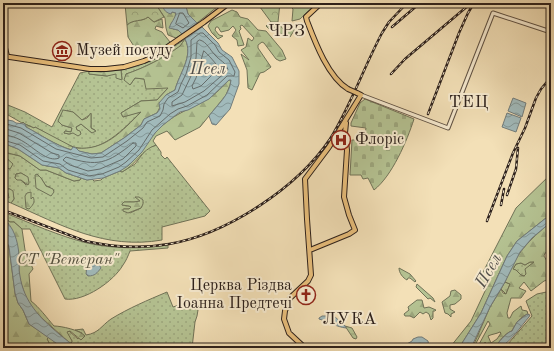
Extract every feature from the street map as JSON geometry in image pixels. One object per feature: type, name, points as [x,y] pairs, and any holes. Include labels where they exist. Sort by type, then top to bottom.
[{"type":"main road","points":[[3,41],[5,56],[83,68],[110,69],[124,67],[144,61],[178,41],[229,3]]},
{"type":"main road","points":[[305,348],[289,333],[284,318],[290,298],[308,281],[311,275],[305,179],[325,153],[347,120],[359,94],[348,89],[339,82],[329,69],[321,54],[306,17],[321,3]]},
{"type":"main road","points":[[310,250],[349,234],[355,230],[344,197],[347,150],[345,133],[347,120]]},
{"type":"street","points":[[359,94],[448,128],[493,13],[551,32]]},
{"type":"green space","points":[[143,3],[146,7],[150,5],[149,3],[155,3],[164,17],[154,22],[148,17],[127,25],[125,4]]},
{"type":"green space","points":[[155,3],[161,4],[170,11],[176,13],[175,19],[171,24],[173,29],[178,30],[182,34],[176,38],[168,35],[165,18]]},
{"type":"green space","points":[[185,3],[222,3],[197,23],[188,14]]},
{"type":"green space","points":[[257,3],[280,3],[278,22],[271,22]]},
{"type":"green space","points":[[287,3],[317,3],[300,19],[292,21],[293,9]]},
{"type":"green space","points":[[232,10],[237,12],[240,17],[248,19],[258,30],[266,31],[282,50],[286,59],[280,61],[276,59],[262,42],[258,45],[258,48],[271,67],[260,73],[252,90],[248,88],[247,70],[241,54],[249,60],[241,50],[246,47],[248,38],[252,41],[254,38],[242,25],[240,26],[241,29],[239,31],[244,45],[238,46],[237,40],[232,36],[236,30],[233,26],[229,30],[221,32],[218,27],[216,27],[215,30],[219,35],[223,36],[218,39],[208,26],[211,21]]},
{"type":"green space","points":[[148,17],[154,22],[162,19],[163,28],[156,26],[155,29],[162,32],[170,42],[155,51],[137,51],[128,37],[127,25]]},
{"type":"green space","points":[[270,22],[280,25],[283,29],[292,26],[295,29],[290,37],[281,34],[278,36],[273,26],[269,29],[266,26]]},
{"type":"green space","points":[[185,39],[178,48],[165,57],[126,74],[130,85],[135,78],[144,79],[168,88],[157,100],[141,101],[121,113],[123,117],[142,111],[120,132],[103,144],[84,148],[70,146],[35,127],[34,128],[23,122],[22,123],[3,112],[3,103],[25,112],[52,127],[80,73],[89,71],[89,74],[107,76],[116,73],[122,79],[121,70],[147,62],[163,54]],"holes":[[[67,110],[73,112],[82,120],[91,114],[91,128],[95,130],[92,133],[81,124],[76,127],[77,130],[69,134],[64,133],[65,131],[71,132],[72,128],[62,125]]]},
{"type":"green space","points":[[185,39],[188,52],[185,65],[175,90],[166,95],[157,113],[144,119],[141,125],[101,153],[92,154],[78,151],[76,148],[86,148],[104,143],[120,133],[141,112],[123,117],[121,113],[141,101],[157,100],[168,88],[146,89],[144,79],[135,78],[130,85],[124,80],[126,74],[161,59],[180,46]]},
{"type":"green space","points":[[121,70],[122,80],[116,78],[116,74],[107,76],[89,74],[89,71],[101,72]]},
{"type":"green space","points":[[229,80],[231,80],[226,95],[200,127],[175,140],[167,131],[156,136],[153,141],[156,145],[146,150],[127,169],[122,172],[120,171],[132,161],[163,125],[179,114],[211,97]]},
{"type":"green space","points":[[365,99],[414,119],[393,167],[381,184],[374,190],[368,178],[363,179],[361,175],[350,175],[352,140],[364,140],[366,128],[351,126],[351,123],[360,103]]},
{"type":"green space","points":[[63,110],[73,112],[82,120],[87,118],[91,113],[91,128],[96,131],[92,133],[81,124],[76,127],[81,134],[78,136],[73,133],[64,133],[65,131],[71,132],[72,128],[62,125],[58,121]]},
{"type":"green space","points":[[25,124],[34,128],[35,127],[73,147],[72,150],[48,140],[26,127]]},
{"type":"green space","points":[[3,143],[18,149],[42,165],[59,168],[66,173],[81,178],[80,180],[74,181],[46,170],[40,170],[20,156],[3,150]]},
{"type":"green space","points":[[156,145],[161,152],[161,155],[165,159],[167,157],[210,211],[205,216],[162,227],[162,240],[121,242],[84,234],[11,203],[14,199],[10,189],[5,189],[3,191],[6,179],[5,177],[3,178],[3,166],[10,169],[8,159],[3,155],[3,150],[20,156],[40,170],[46,170],[74,181],[80,180],[81,178],[87,180],[92,179],[94,181],[101,180],[120,171],[122,172],[135,164],[147,148]],"holes":[[[21,173],[26,176],[26,185],[21,180],[15,178],[16,174]],[[37,174],[46,186],[50,187],[48,194],[41,190]],[[139,199],[143,202],[141,208],[130,213],[124,209],[129,209],[131,207],[122,205],[124,202],[140,201]]]},
{"type":"green space","points":[[3,155],[13,164],[10,169],[3,166]]},
{"type":"green space","points":[[21,173],[28,177],[28,185],[15,178],[16,174]]},
{"type":"green space","points":[[37,174],[46,186],[53,189],[54,192],[51,196],[36,188],[35,175]]},
{"type":"green space","points":[[551,174],[551,214],[517,241],[507,256],[481,313],[459,348],[440,348],[440,345],[451,346],[471,321],[486,289],[480,278],[516,208]]},
{"type":"green space","points":[[5,189],[10,189],[13,191],[14,199],[11,203],[3,200],[3,196],[9,198]]},
{"type":"green space","points":[[31,192],[31,199],[33,197],[34,201],[29,209],[26,208],[25,196],[27,193]]},
{"type":"green space","points":[[135,197],[139,197],[143,200],[141,208],[128,213],[123,211],[123,209],[129,209],[131,207],[122,205],[124,202],[140,201]]},
{"type":"green space","name":"СТ \"Ветеран\"","points":[[3,212],[55,233],[87,243],[128,248],[168,245],[168,248],[130,251],[119,271],[106,284],[81,297],[65,299],[30,229],[22,229],[14,222],[10,222],[3,217]]},
{"type":"green space","points":[[3,217],[10,222],[14,222],[22,229],[25,250],[33,269],[29,274],[31,301],[40,309],[54,326],[70,329],[83,334],[85,336],[81,340],[70,331],[67,332],[72,341],[71,344],[35,312],[25,296],[19,276],[19,254],[8,223],[3,219]]},
{"type":"green space","points":[[551,222],[551,250],[545,253],[544,256],[548,263],[551,261],[551,279],[544,281],[531,291],[524,282],[519,288],[526,291],[521,298],[511,298],[507,313],[508,318],[510,318],[513,312],[521,306],[522,310],[527,311],[528,314],[521,318],[512,331],[502,338],[496,348],[490,348],[485,342],[482,348],[477,348],[490,324],[488,321],[475,345],[474,344],[490,307],[501,289],[503,293],[506,294],[510,284],[505,282],[518,255]],"holes":[[[530,262],[534,262],[525,269],[526,274],[524,276],[513,269],[516,264],[521,263],[525,265]],[[501,333],[497,339],[491,343],[488,336]]]},
{"type":"green space","points":[[3,233],[9,247],[15,293],[18,303],[29,324],[49,337],[47,339],[52,348],[3,348]]},
{"type":"green space","points":[[530,262],[535,262],[529,266],[524,276],[513,269],[516,264],[521,263],[525,265]]},
{"type":"green space","points":[[399,268],[410,274],[416,281],[415,282],[410,278],[407,280],[403,277]]},
{"type":"green space","points":[[505,282],[510,284],[506,294],[501,289]]},
{"type":"green space","points":[[417,284],[433,298],[435,302],[430,298],[428,299],[416,287]]},
{"type":"green space","points":[[455,290],[461,295],[461,299],[455,304],[450,305],[450,309],[455,312],[451,314],[451,317],[445,313],[442,302],[450,296],[451,291]]},
{"type":"green space","points":[[551,291],[551,348],[501,348],[507,345],[532,316],[526,301],[537,294]]},
{"type":"green space","points":[[167,292],[173,307],[188,302],[191,304],[193,303],[198,310],[192,348],[79,348],[71,344],[72,341],[66,332],[69,331],[78,339],[82,333],[75,330],[83,329],[86,335],[94,333],[118,315]]},
{"type":"green space","points":[[417,300],[422,300],[424,308],[429,307],[436,310],[433,311],[433,318],[431,320],[429,314],[426,312],[423,314],[420,312],[414,318],[405,316],[404,314],[409,310],[408,307]]},
{"type":"green space","points":[[345,326],[352,328],[357,337],[356,339],[353,338]]},
{"type":"green space","points":[[49,337],[63,348],[51,348],[47,339]]},
{"type":"water","name":"Псел","points":[[161,3],[185,3],[188,14],[197,23],[182,34],[178,30],[169,28],[176,13],[172,12],[171,14],[164,10]]},
{"type":"water","name":"Псел","points":[[202,27],[218,43],[222,50],[232,57],[239,71],[239,84],[230,109],[216,125],[212,124],[209,116],[223,100],[231,80],[229,80],[209,99],[188,110],[180,112],[163,125],[155,133],[142,152],[128,166],[103,178],[87,180],[66,173],[59,168],[42,165],[18,149],[3,143],[3,119],[25,124],[26,127],[48,140],[71,150],[73,147],[79,151],[92,154],[101,153],[141,125],[144,119],[157,113],[160,109],[159,103],[166,95],[175,90],[185,65],[188,52],[185,39]]},
{"type":"water","points":[[513,98],[526,103],[522,117],[508,111]]},
{"type":"water","points":[[507,113],[521,118],[516,132],[502,127]]},
{"type":"water","name":"Псел","points":[[551,214],[551,222],[532,238],[520,252],[490,307],[471,348],[459,348],[481,313],[507,256],[517,241]]},
{"type":"water","points":[[3,219],[13,230],[18,250],[19,273],[29,302],[52,328],[79,348],[63,348],[29,324],[18,303],[15,293],[9,247],[3,233]]},
{"type":"water","points":[[98,263],[101,268],[96,274],[88,276],[86,274],[87,266]]},
{"type":"water","points":[[527,314],[530,315],[529,317],[512,338],[504,345],[500,347],[497,346],[504,336],[512,331],[517,322]]},
{"type":"water","points":[[322,316],[334,316],[346,328],[339,327],[319,319]]},
{"type":"water","points":[[422,337],[428,341],[429,347],[419,348],[417,346],[411,348],[400,348],[413,339]]},
{"type":"waterway","points":[[301,341],[310,348]]},
{"type":"railway","points":[[3,210],[85,241],[127,247],[158,246],[191,239],[237,219],[280,191],[299,175],[316,157],[337,127],[382,33],[389,22],[407,3]]},
{"type":"railway","points":[[392,27],[420,3]]},
{"type":"railway","points":[[428,114],[459,33],[474,3]]},
{"type":"railway","points":[[391,74],[405,59],[470,4]]},
{"type":"railway","points":[[487,221],[536,98],[551,77]]},
{"type":"railway","points":[[507,195],[516,169],[518,148]]},
{"type":"railway","points":[[501,205],[504,189]]},
{"type":"place","name":"Музей посуду","points":[[62,51]]},
{"type":"place","name":"Флоріс","points":[[341,140]]},
{"type":"place","name":"Церква Різдва Іоанна Предтечі","points":[[306,295]]},
{"type":"district","name":"ЧРЗ","points":[[287,31]]},
{"type":"district","name":"ТЕЦ","points":[[469,102]]},
{"type":"district","name":"ЛУКА","points":[[350,319]]}]
